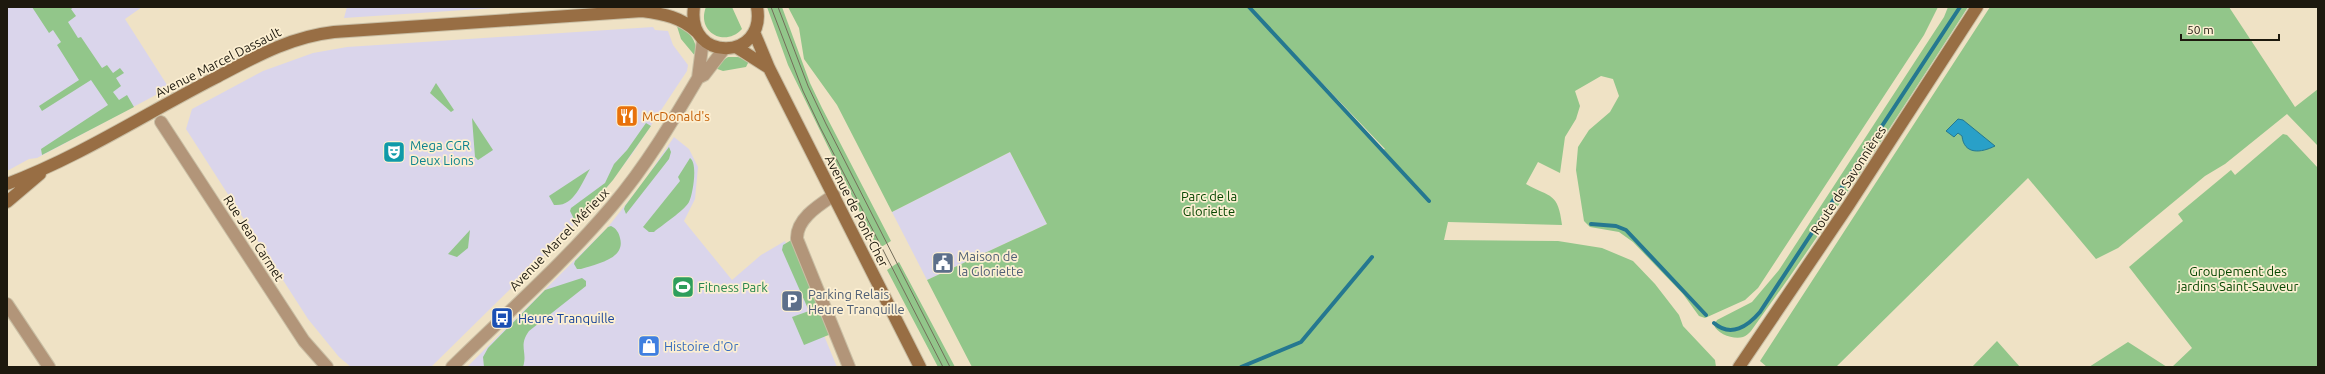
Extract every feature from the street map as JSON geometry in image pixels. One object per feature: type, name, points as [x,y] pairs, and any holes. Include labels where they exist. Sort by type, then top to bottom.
[{"type":"main road","name":"Avenue Marcel Dassault","points":[[7,184],[58,161],[268,50],[298,38],[334,32],[642,11],[661,7]]},
{"type":"main road","points":[[694,7],[693,15],[700,36]]},
{"type":"main road","points":[[730,48],[746,41],[754,32],[757,24],[756,7]]},
{"type":"main road","name":"Route de Savonnières","points":[[1739,367],[1848,206],[1977,7]]},
{"type":"main road","name":"Avenue Marcel Dassault","points":[[642,11],[665,14],[686,22],[713,46],[730,48]]},
{"type":"main road","name":"Avenue de Pont-Cher","points":[[754,32],[769,68],[920,367]]},
{"type":"main road","points":[[730,48],[769,68]]},
{"type":"main road","name":"Avenue Marcel Dassault","points":[[7,202],[58,161]]},
{"type":"street","name":"Avenue Marcel Mérieux","points":[[452,367],[579,242],[612,206],[658,144],[698,78],[700,36]]},
{"type":"street","name":"Avenue Marcel Mérieux","points":[[698,78],[704,75],[730,48]]},
{"type":"street","name":"Rue Jean Carmet","points":[[161,122],[304,341],[327,367]]},
{"type":"street","points":[[834,195],[803,219],[797,232],[797,238],[849,367]]},
{"type":"street","points":[[8,304],[49,367]]},
{"type":"shaded area","points":[[7,7],[142,7],[125,19],[169,88],[37,158],[29,159],[7,171]]},
{"type":"shaded area","points":[[347,7],[511,7],[344,18]]},
{"type":"shaded area","points":[[653,27],[655,30],[668,31],[673,45],[688,65],[687,71],[632,154],[591,207],[554,246],[431,367],[351,367],[339,357],[308,319],[186,129],[192,109],[263,71],[313,53],[347,47]]},
{"type":"shaded area","points":[[674,137],[689,149],[698,167],[695,199],[684,221],[732,280],[761,255],[785,241],[837,367],[467,367],[608,227],[644,181]]},
{"type":"shaded area","points":[[1010,152],[1047,224],[927,280],[892,212]]},
{"type":"green space","points":[[32,7],[74,7],[71,9],[76,16],[68,22],[78,38],[81,37],[102,68],[107,65],[113,73],[120,68],[124,73],[116,78],[121,86],[113,92],[119,100],[127,95],[134,107],[42,155],[41,149],[108,105],[91,80],[42,111],[39,106],[79,80],[57,45],[61,42],[53,30],[49,33]]},
{"type":"green space","points":[[706,7],[732,7],[742,29],[735,35],[728,37],[721,37],[714,34],[705,24],[704,16]]},
{"type":"green space","points":[[767,7],[782,7],[810,83],[891,241],[878,249],[788,65]]},
{"type":"green space","name":"Parc de la Gloriette","points":[[788,7],[1938,7],[1924,35],[1758,288],[1745,300],[1705,318],[1699,316],[1683,294],[1633,242],[1619,232],[1590,227],[1584,221],[1576,170],[1578,147],[1589,130],[1610,112],[1619,96],[1613,79],[1601,76],[1575,91],[1580,106],[1576,119],[1565,137],[1560,173],[1538,162],[1526,184],[1552,197],[1558,207],[1562,225],[1448,222],[1444,240],[1558,241],[1602,248],[1633,261],[1655,284],[1679,315],[1683,326],[1715,360],[1716,367],[972,367],[927,280],[1047,224],[1010,152],[892,212],[837,105],[804,59],[799,28]],"holes":[[[1282,41],[1385,149],[1383,150]]]},
{"type":"green space","points":[[1948,7],[1968,7],[1862,170],[1807,251],[1751,331],[1745,336],[1739,338],[1722,334],[1714,325],[1717,320],[1752,302],[1779,270],[1944,17]]},
{"type":"green space","points":[[1990,7],[2229,7],[2295,107],[2318,89],[2318,146],[2287,114],[2225,164],[2205,176],[2118,248],[2096,259],[2028,178],[1836,367],[1767,367],[1760,361]]},
{"type":"green space","points":[[675,20],[688,32],[694,41],[696,46],[696,57],[681,39]]},
{"type":"green space","points":[[728,57],[738,57],[749,61],[746,67],[723,71],[712,67]]},
{"type":"green space","points":[[436,83],[454,110],[451,112],[430,93]]},
{"type":"green space","points":[[472,118],[493,150],[478,160],[475,157]]},
{"type":"green space","points":[[646,123],[651,126],[613,180],[576,223],[570,211],[571,208],[605,183],[614,164],[627,150]]},
{"type":"green space","name":"Groupement des jardins Saint-Sauveur","points":[[2283,134],[2287,135],[2318,168],[2318,367],[2172,367],[2192,348],[2129,267],[2183,221],[2178,214],[2231,170],[2235,175]]},
{"type":"green space","points":[[669,147],[671,152],[669,159],[626,214],[624,209],[625,206]]},
{"type":"green space","points":[[690,158],[694,166],[694,172],[692,192],[689,202],[678,214],[654,232],[649,232],[643,227],[680,181],[678,177]]},
{"type":"green space","points":[[590,169],[580,188],[572,198],[561,205],[554,205],[549,196]]},
{"type":"green space","points":[[611,226],[616,229],[620,236],[621,245],[619,251],[614,256],[602,263],[577,269],[574,264],[575,261],[608,227]]},
{"type":"green space","points":[[470,230],[468,248],[457,257],[448,254]]},
{"type":"green space","points":[[793,239],[831,334],[804,345],[792,317],[809,311],[782,250],[783,245]]},
{"type":"green space","points":[[899,262],[955,367],[938,367],[887,270]]},
{"type":"green space","points":[[582,278],[586,281],[586,286],[529,331],[524,341],[523,367],[484,367],[483,357],[488,348],[545,290]]},
{"type":"green space","points":[[1997,341],[2020,367],[1972,367]]},
{"type":"green space","points":[[2128,342],[2167,367],[2089,367]]},
{"type":"water","points":[[1958,119],[1963,120],[1995,146],[1979,151],[1974,151],[1966,147],[1962,136],[1958,133],[1954,137],[1946,131]]},
{"type":"waterway","points":[[1249,7],[1429,201]]},
{"type":"waterway","points":[[1714,323],[1727,330],[1733,330],[1745,326],[1760,312],[1960,7]]},
{"type":"waterway","points":[[1591,224],[1616,226],[1626,230],[1706,315]]},
{"type":"waterway","points":[[1241,367],[1301,342],[1372,257]]},
{"type":"tram line","points":[[771,7],[803,91],[820,127],[943,367]]},
{"type":"tram line","points":[[778,7],[808,86],[826,124],[950,367]]},
{"type":"place","name":"McDonald's","points":[[627,116]]},
{"type":"place","name":"Mega CGR Deux Lions","points":[[394,152]]},
{"type":"place","name":"Maison de la Gloriette","points":[[943,263]]},
{"type":"place","name":"Fitness Park","points":[[683,287]]},
{"type":"place","name":"Parking Relais Heure Tranquille","points":[[792,301]]},
{"type":"place","name":"Heure Tranquille","points":[[502,318]]},
{"type":"place","name":"Histoire d'Or","points":[[649,346]]}]
